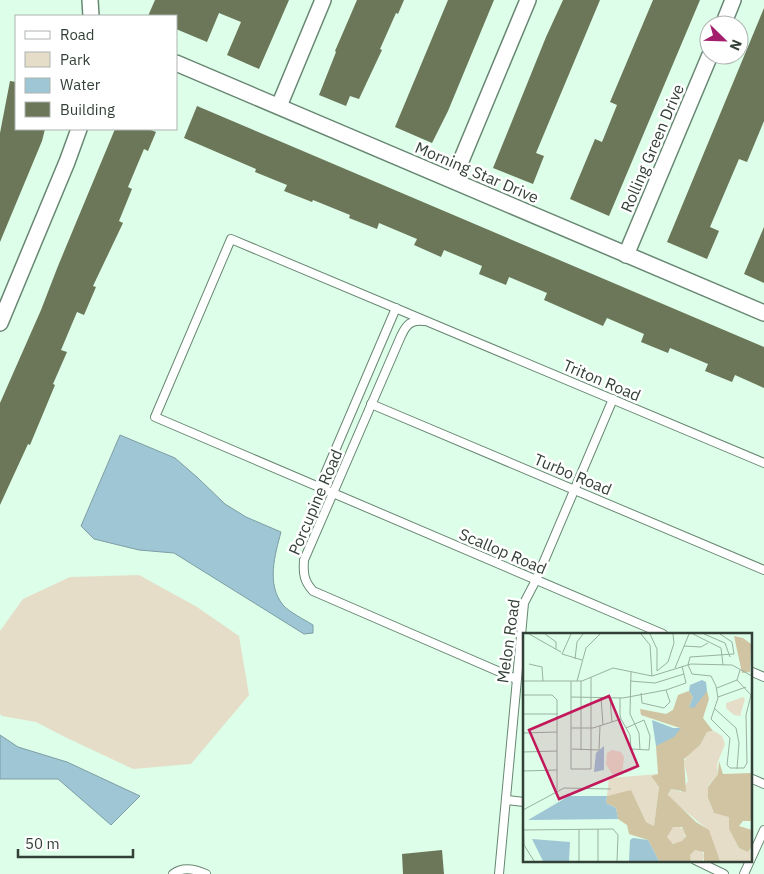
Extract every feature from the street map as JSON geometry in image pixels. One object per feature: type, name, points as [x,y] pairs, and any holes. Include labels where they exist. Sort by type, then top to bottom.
[{"type":"street","points":[[90,0],[91,15]]},
{"type":"street","points":[[279,106],[323,0]]},
{"type":"street","points":[[453,180],[528,0]]},
{"type":"street","points":[[727,15],[733,0]]},
{"type":"street","name":"Morning Star Drive","points":[[178,64],[764,313]]},
{"type":"street","name":"Rolling Green Drive","points":[[626,254],[706,65]]},
{"type":"street","points":[[0,323],[79,130]]},
{"type":"lane","name":"Scallop Road","points":[[396,308],[230,240],[155,417],[661,633]]},
{"type":"lane","name":"Triton Road","points":[[396,308],[764,463]]},
{"type":"lane","points":[[319,488],[396,308]]},
{"type":"lane","name":"Porcupine Road","points":[[430,322],[419,320],[405,326],[304,560],[303,574],[306,584],[313,591],[516,679]]},
{"type":"lane","name":"Melon Road","points":[[499,874],[524,603],[536,580],[613,399]]},
{"type":"lane","name":"Turbo Road","points":[[371,404],[764,570]]},
{"type":"lane","points":[[752,672],[764,677]]},
{"type":"lane","points":[[515,702],[523,704]]},
{"type":"lane","points":[[752,779],[764,784]]},
{"type":"lane","points":[[507,800],[523,802]]},
{"type":"lane","points":[[752,856],[764,830]]},
{"type":"lane","points":[[699,862],[724,874]]},
{"type":"lane","points":[[744,874],[749,862]]},
{"type":"lane","points":[[173,874],[181,869],[190,869],[206,874]]},
{"type":"green space","points":[[139,575],[197,607],[239,636],[249,695],[191,764],[133,769],[36,722],[2,716],[0,714],[0,631],[23,599],[70,577]]},
{"type":"water","points":[[120,435],[175,458],[225,504],[246,517],[281,532],[273,569],[275,588],[278,597],[286,608],[313,625],[313,633],[304,634],[174,553],[139,550],[94,539],[81,526]]},
{"type":"water","points":[[0,735],[18,747],[67,762],[140,796],[111,825],[58,779],[0,779]]},
{"type":"building","points":[[155,0],[289,0],[259,69],[227,55],[241,22],[219,13],[207,42],[178,30],[178,15],[148,15]]},
{"type":"building","points":[[357,0],[404,0],[398,14],[396,13],[380,49],[382,50],[359,99],[350,96],[346,106],[319,95]]},
{"type":"building","points":[[448,0],[494,0],[448,111],[432,143],[395,127]]},
{"type":"building","points":[[563,0],[600,0],[536,153],[544,156],[533,184],[493,168]]},
{"type":"building","points":[[653,0],[700,0],[609,216],[570,199],[595,139],[602,142],[617,105],[610,102]]},
{"type":"building","points":[[764,8],[764,121],[747,162],[739,159],[710,227],[719,231],[707,259],[667,242],[740,65],[749,65],[749,44]]},
{"type":"building","points":[[10,81],[15,82],[15,130],[45,130],[42,141],[0,242],[0,133]]},
{"type":"building","points":[[197,106],[764,347],[764,388],[735,375],[732,382],[705,371],[708,364],[670,348],[668,353],[641,342],[644,334],[607,318],[603,326],[544,300],[547,293],[509,277],[506,285],[479,274],[482,266],[444,250],[441,257],[414,245],[417,239],[379,223],[377,229],[349,218],[350,215],[284,191],[287,185],[255,172],[256,169],[184,138]]},
{"type":"building","points":[[115,130],[151,130],[156,132],[148,151],[144,149],[128,187],[132,189],[119,221],[123,223],[93,286],[96,287],[84,315],[77,312],[61,350],[67,352],[53,384],[55,385],[30,445],[28,444],[0,505],[0,403]]},
{"type":"building","points":[[764,227],[764,283],[744,274]]},
{"type":"building","points":[[442,850],[444,874],[403,874],[402,854]]}]
